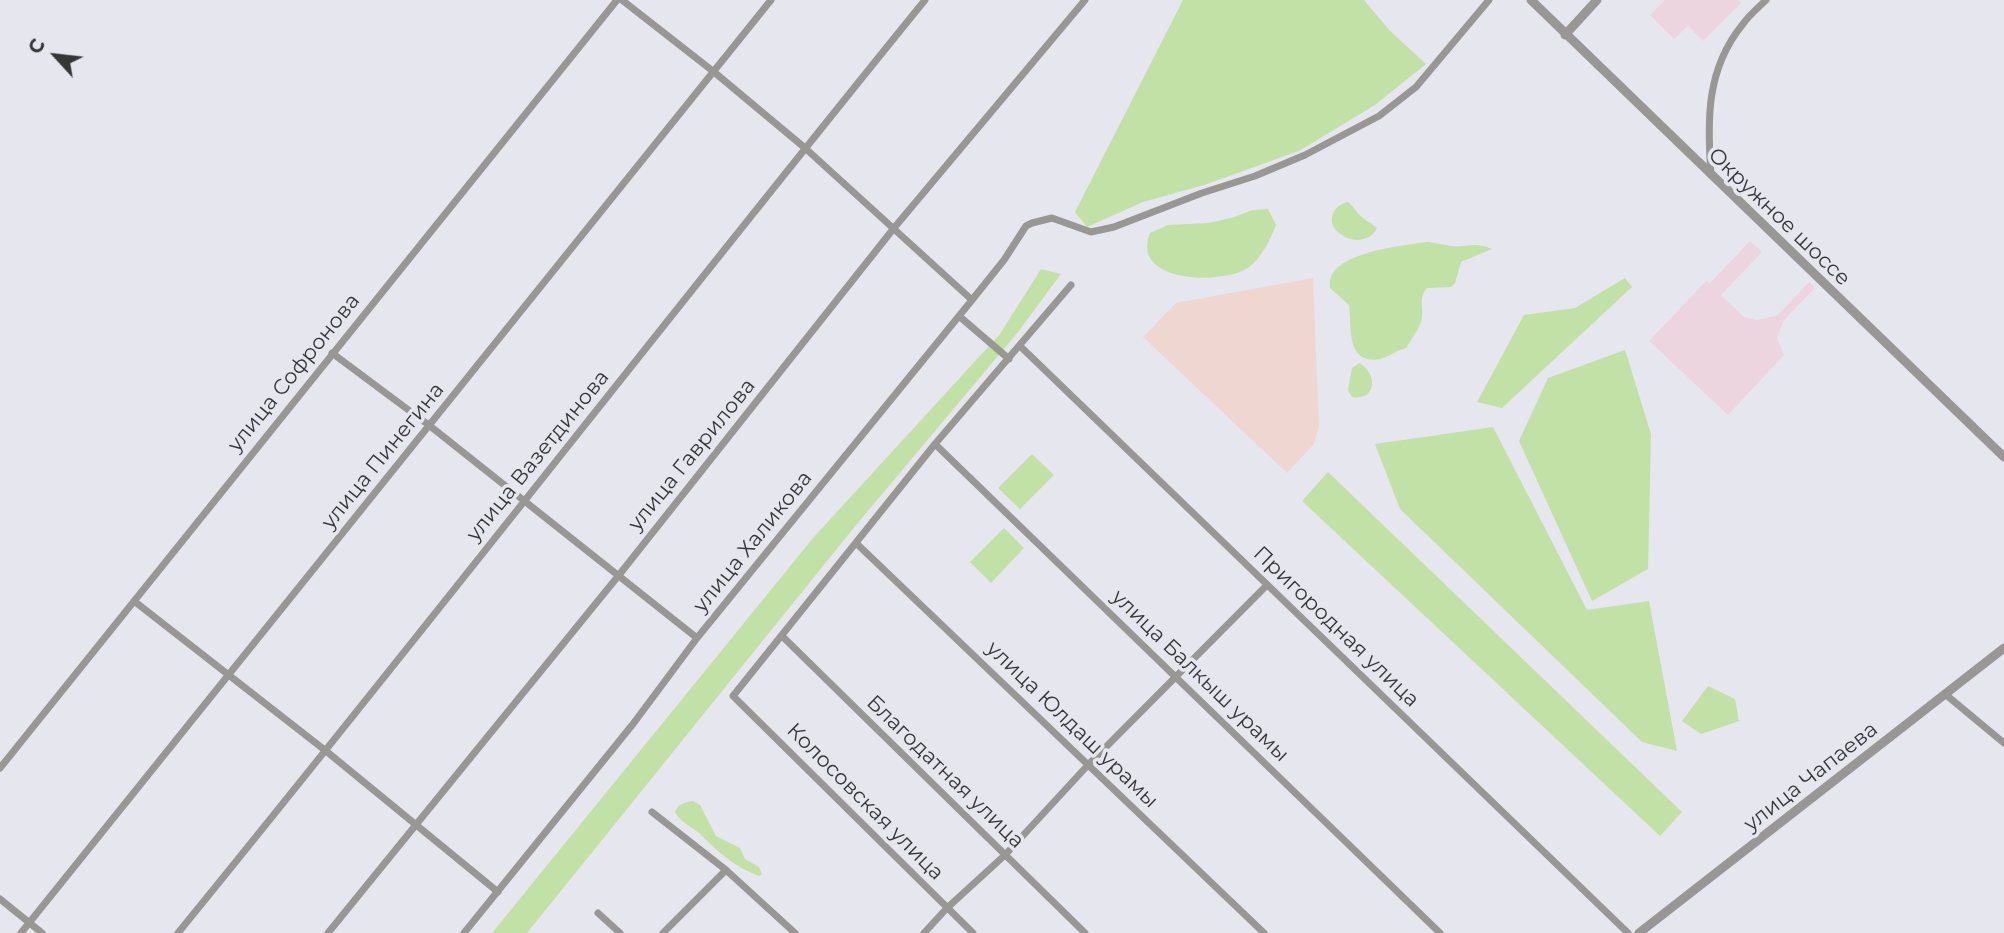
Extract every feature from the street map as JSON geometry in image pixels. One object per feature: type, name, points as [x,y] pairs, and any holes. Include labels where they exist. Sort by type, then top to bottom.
[{"type":"street","points":[[619,0],[714,72],[805,148],[972,300]]},
{"type":"street","name":"улица Софронова","points":[[0,768],[619,0]]},
{"type":"street","name":"улица Пинегина","points":[[21,933],[771,0]]},
{"type":"street","name":"улица Вазетдинова","points":[[178,933],[925,0]]},
{"type":"street","name":"улица Гаврилова","points":[[328,933],[619,575],[894,228],[1086,0]]},
{"type":"street","name":"улица Халикова","points":[[464,933],[633,724],[697,638],[1004,260],[1026,226],[1052,218],[1090,232],[1114,227],[1305,155],[1378,116],[1416,87],[1489,0]]},
{"type":"street","name":"Окружное шоссе","points":[[1531,0],[2004,457]]},
{"type":"street","points":[[1565,35],[1597,0]]},
{"type":"street","points":[[1712,176],[1709,116],[1716,77],[1730,43],[1743,23],[1766,0]]},
{"type":"street","points":[[782,636],[935,444],[1071,285]]},
{"type":"street","points":[[959,316],[1009,359]]},
{"type":"street","name":"Пригородная улица","points":[[1020,346],[1628,933]]},
{"type":"street","points":[[332,353],[430,426],[697,638]]},
{"type":"street","name":"улица Балкыш урамы","points":[[935,444],[1440,933]]},
{"type":"street","name":"улица Юлдаш урамы","points":[[856,543],[1264,933]]},
{"type":"street","points":[[924,933],[1005,855],[1088,765],[1267,585]]},
{"type":"street","points":[[134,601],[326,751],[498,892]]},
{"type":"street","name":"Колосовская улица","points":[[782,636],[733,696],[972,933]]},
{"type":"street","name":"Благодатная улица","points":[[782,636],[1085,933]]},
{"type":"street","name":"улица Чапаева","points":[[1639,933],[2004,648]]},
{"type":"street","points":[[1945,694],[2004,743]]},
{"type":"street","points":[[653,812],[726,870],[795,933]]},
{"type":"street","points":[[663,933],[726,870]]},
{"type":"street","points":[[0,899],[42,933]]},
{"type":"street","points":[[598,913],[620,933]]},
{"type":"shaded area","points":[[1665,0],[1738,0],[1741,3],[1703,41],[1688,26],[1674,39],[1650,15]]},
{"type":"shaded area","points":[[1750,241],[1762,252],[1721,295],[1744,317],[1757,320],[1778,315],[1809,282],[1815,288],[1784,320],[1777,338],[1784,355],[1728,415],[1649,341],[1706,281],[1710,283]]},
{"type":"shaded area","points":[[1313,278],[1319,427],[1314,444],[1287,473],[1143,337],[1176,303]]},
{"type":"green space","points":[[1183,0],[1364,0],[1390,31],[1426,64],[1375,105],[1299,151],[1204,185],[1143,202],[1087,227],[1075,212]]},
{"type":"green space","points":[[1348,202],[1377,228],[1370,237],[1353,240],[1334,228],[1332,218],[1335,209]]},
{"type":"green space","points":[[1268,209],[1276,225],[1268,243],[1251,265],[1233,274],[1198,278],[1180,275],[1164,270],[1153,262],[1147,249],[1150,233],[1168,225],[1208,223],[1253,210]]},
{"type":"green space","points":[[1428,242],[1451,246],[1480,245],[1492,249],[1461,262],[1455,283],[1451,287],[1427,288],[1422,296],[1421,322],[1406,348],[1380,359],[1361,356],[1352,342],[1349,305],[1330,288],[1331,277],[1337,268],[1359,256]]},
{"type":"green space","points":[[1041,269],[1061,274],[1018,332],[852,530],[527,933],[492,933],[813,538],[1000,334]]},
{"type":"green space","points":[[1625,278],[1632,287],[1502,408],[1477,402],[1524,315],[1575,308]]},
{"type":"green space","points":[[1625,350],[1651,434],[1648,569],[1592,601],[1519,441],[1548,378]]},
{"type":"green space","points":[[1359,363],[1369,373],[1372,385],[1367,395],[1352,397],[1348,390],[1352,368]]},
{"type":"green space","points":[[1493,427],[1587,610],[1649,601],[1677,751],[1642,742],[1400,509],[1375,444]]},
{"type":"green space","points":[[1032,454],[1054,475],[1020,509],[998,488]]},
{"type":"green space","points":[[1328,472],[1682,812],[1660,836],[1302,501]]},
{"type":"green space","points":[[1004,528],[1024,548],[991,583],[970,562]]},
{"type":"green space","points":[[1708,686],[1735,699],[1739,721],[1701,734],[1682,721]]},
{"type":"green space","points":[[693,801],[700,805],[716,836],[740,848],[745,859],[759,867],[762,874],[759,876],[735,864],[680,819],[676,809]]}]
